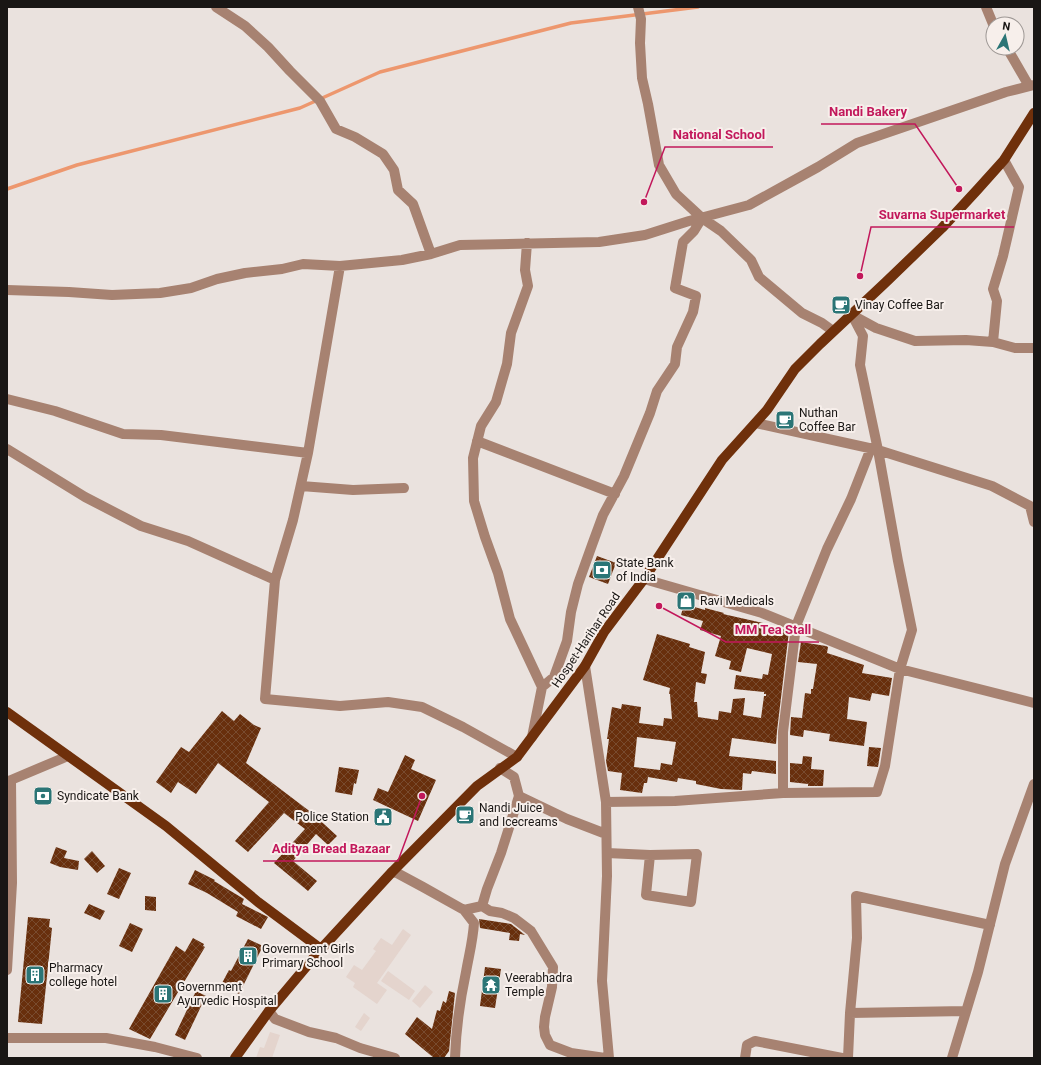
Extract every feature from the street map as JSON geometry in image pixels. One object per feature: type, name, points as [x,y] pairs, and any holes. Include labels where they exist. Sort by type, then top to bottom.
[{"type":"main road","name":"Hospet-Harihar Road","points":[[235,1058],[269,1011],[321,949],[392,872],[477,786],[517,757],[585,666],[604,632],[644,580],[722,460],[767,410],[795,369],[942,228],[1004,160],[1034,113]]},
{"type":"main road","points":[[7,712],[166,826],[258,902],[321,949]]},
{"type":"street","points":[[216,7],[245,26],[268,47],[320,101],[336,129],[383,154],[394,170],[398,190],[413,204],[432,254]]},
{"type":"street","points":[[638,7],[641,19],[640,43],[642,78],[659,165],[676,194],[702,218],[721,231],[751,260],[759,277],[802,313],[822,323],[833,331]]},
{"type":"street","points":[[7,290],[112,295],[160,293],[191,288],[217,279],[245,273],[282,269],[303,264],[340,266],[402,260],[432,254],[460,245],[599,242],[645,235],[689,221],[749,205],[818,167],[857,143],[1006,92],[1032,86],[1012,56]]},
{"type":"street","points":[[993,342],[997,302],[993,289],[1003,256],[1019,187],[1004,160]]},
{"type":"street","points":[[542,687],[554,678],[567,641],[571,612],[578,584],[603,515],[615,494],[650,412],[657,391],[675,364],[677,347],[693,312],[696,296],[675,288],[683,242],[694,231],[702,218]]},
{"type":"street","points":[[527,243],[525,270],[528,286],[511,333],[507,364],[496,402],[481,426],[473,458],[474,501],[498,573],[510,618],[542,687],[532,737]]},
{"type":"street","points":[[340,266],[308,454],[293,520],[275,580],[265,699],[340,706],[388,702],[422,707],[517,757]]},
{"type":"street","points":[[852,315],[876,328],[915,341],[966,340],[993,342],[1015,348],[1034,348]]},
{"type":"street","points":[[606,802],[675,801],[783,793],[877,792],[885,766],[900,669],[912,630],[874,449],[860,365],[863,336],[852,315]]},
{"type":"street","points":[[7,399],[54,411],[123,434],[161,435],[308,454]]},
{"type":"street","points":[[756,423],[874,449],[992,486],[1030,506],[1034,522]]},
{"type":"street","points":[[477,441],[615,494]]},
{"type":"street","points":[[7,449],[86,497],[141,526],[188,541],[275,580]]},
{"type":"street","points":[[783,793],[783,732],[796,626],[827,549],[874,449]]},
{"type":"street","points":[[301,486],[353,490],[404,488]]},
{"type":"street","points":[[644,580],[762,613],[900,669],[1034,703]]},
{"type":"street","points":[[585,666],[606,802],[607,876],[602,981],[608,1058]]},
{"type":"street","points":[[7,970],[12,883],[9,781],[68,756]]},
{"type":"street","points":[[482,906],[487,888],[502,853],[519,796],[514,777],[500,768]]},
{"type":"street","points":[[952,1058],[990,925],[1005,864],[1034,784]]},
{"type":"street","points":[[519,796],[567,819],[606,834]]},
{"type":"street","points":[[607,853],[650,855],[697,854],[691,902],[646,895],[650,855]]},
{"type":"street","points":[[392,872],[397,873],[464,910],[474,923],[473,937],[456,1030],[455,1058]]},
{"type":"street","points":[[848,1058],[850,1013],[857,938],[856,896],[990,925]]},
{"type":"street","points":[[464,910],[482,906],[490,911],[514,918],[531,931],[553,967],[552,987],[545,1017],[544,1035],[550,1045],[571,1053],[605,1058]]},
{"type":"street","points":[[269,1011],[275,1019],[309,1032],[336,1038],[360,1048],[395,1058]]},
{"type":"street","points":[[850,1013],[966,1011]]},
{"type":"street","points":[[7,1038],[106,1038],[155,1047],[197,1058]]},
{"type":"street","points":[[745,1058],[747,1045],[755,1040],[842,1058]]},
{"type":"shaded area","points":[[403,929],[411,935],[377,983],[387,990],[377,1004],[353,987],[355,983],[346,977],[354,965],[362,970],[376,951],[373,949],[381,938],[392,945]]},
{"type":"shaded area","points":[[388,971],[415,991],[409,1000],[381,981]]},
{"type":"shaded area","points":[[425,985],[433,992],[420,1008],[412,1001]]},
{"type":"shaded area","points":[[364,1013],[370,1018],[361,1031],[355,1027]]},
{"type":"shaded area","points":[[270,1032],[280,1035],[272,1058],[256,1058],[260,1047],[264,1048]]},
{"type":"building","name":"State Bank of India","points":[[597,556],[616,563],[608,584],[589,577]]},
{"type":"building","points":[[684,604],[705,610],[705,608],[789,631],[776,744],[732,738],[729,756],[776,761],[776,774],[752,771],[751,774],[743,773],[742,790],[721,789],[696,784],[696,781],[678,778],[677,782],[648,777],[647,783],[644,783],[642,793],[620,790],[622,773],[608,771],[606,761],[609,739],[607,739],[612,707],[621,709],[622,704],[641,707],[639,723],[663,726],[664,718],[672,719],[669,694],[670,688],[643,680],[657,634],[690,644],[689,647],[705,652],[701,673],[707,674],[705,684],[696,682],[694,702],[697,702],[698,717],[718,720],[719,711],[731,713],[733,699],[745,698],[743,715],[761,718],[764,696],[766,696],[766,694],[764,694],[764,692],[734,689],[736,675],[762,679],[763,674],[768,675],[772,654],[747,648],[741,672],[729,669],[731,661],[715,656],[721,636],[700,630],[703,621],[681,615]],"holes":[[[637,737],[676,742],[672,765],[661,763],[660,770],[634,767]]]},
{"type":"building","points":[[801,642],[826,646],[828,647],[827,653],[864,665],[862,673],[892,678],[889,696],[872,693],[870,701],[849,697],[847,719],[867,722],[864,746],[829,741],[830,734],[804,730],[803,737],[790,735],[791,717],[802,718],[805,693],[811,694],[817,664],[798,662]]},
{"type":"building","points":[[222,711],[234,721],[240,714],[254,725],[261,728],[246,763],[312,813],[337,836],[328,845],[316,834],[293,861],[317,881],[308,891],[274,863],[305,829],[284,813],[248,852],[235,841],[269,802],[218,763],[196,794],[178,782],[171,793],[156,782],[181,747],[189,752]]},
{"type":"building","points":[[869,747],[881,748],[878,767],[867,766]]},
{"type":"building","points":[[405,755],[415,760],[411,769],[436,780],[418,821],[373,800],[378,788],[388,792]]},
{"type":"building","points":[[803,756],[812,757],[811,769],[824,770],[823,786],[808,786],[808,784],[790,782],[790,763],[802,764]]},
{"type":"building","points":[[339,767],[359,770],[356,784],[354,783],[352,795],[335,792]]},
{"type":"building","points":[[56,847],[67,851],[64,858],[79,861],[78,870],[60,867],[50,863]]},
{"type":"building","points":[[92,851],[105,866],[97,873],[84,859]]},
{"type":"building","points":[[119,868],[131,873],[119,899],[107,894]]},
{"type":"building","points":[[195,870],[215,880],[214,881],[244,899],[242,904],[268,917],[261,929],[236,916],[238,912],[207,893],[188,884]]},
{"type":"building","points":[[145,896],[156,897],[156,911],[145,910]]},
{"type":"building","points":[[89,904],[105,911],[100,920],[84,913]]},
{"type":"building","name":"Pharmacy college hotel","points":[[28,917],[50,919],[49,927],[52,928],[42,1024],[18,1022]]},
{"type":"building","points":[[479,919],[511,924],[525,935],[520,934],[519,941],[509,940],[510,933],[480,928]]},
{"type":"building","points":[[130,923],[143,929],[132,952],[119,946]]},
{"type":"building","name":"Government Ayurvedic Hospital","points":[[193,938],[204,944],[203,946],[205,947],[150,1039],[129,1029],[176,946],[185,952]]},
{"type":"building","points":[[248,939],[263,946],[239,994],[221,985],[229,970],[231,971]]},
{"type":"building","points":[[485,967],[501,969],[495,1008],[480,1006]]},
{"type":"building","points":[[196,991],[206,996],[185,1040],[175,1035]]},
{"type":"building","points":[[449,991],[455,993],[449,1051],[444,1058],[434,1058],[405,1034],[417,1017],[432,1029],[437,1010],[440,1011],[443,1001],[446,1003]]},
{"type":"waterway","points":[[7,189],[77,165],[300,108],[380,72],[571,23],[698,7]]},
{"type":"place","name":"Nandi Bakery","points":[[959,189]]},
{"type":"place","name":"National School","points":[[644,202]]},
{"type":"place","name":"Suvarna Supermarket","points":[[860,276]]},
{"type":"place","name":"Vinay Coffee Bar","points":[[841,305]]},
{"type":"place","name":"Nuthan Coffee Bar","points":[[785,420]]},
{"type":"place","name":"State Bank of India","points":[[602,570]]},
{"type":"place","name":"Ravi Medicals","points":[[686,601]]},
{"type":"place","name":"MM Tea Stall","points":[[659,606]]},
{"type":"place","name":"Syndicate Bank","points":[[43,796]]},
{"type":"place","name":"Aditya Bread Bazaar","points":[[422,796]]},
{"type":"place","name":"Nandi Juice and Icecreams","points":[[465,815]]},
{"type":"place","name":"Police Station","points":[[383,817]]},
{"type":"place","name":"Government Girls Primary School","points":[[248,956]]},
{"type":"place","name":"Pharmacy college hotel","points":[[35,975]]},
{"type":"place","name":"Veerabhadra Temple","points":[[491,985]]},
{"type":"place","name":"Government Ayurvedic Hospital","points":[[163,994]]}]
